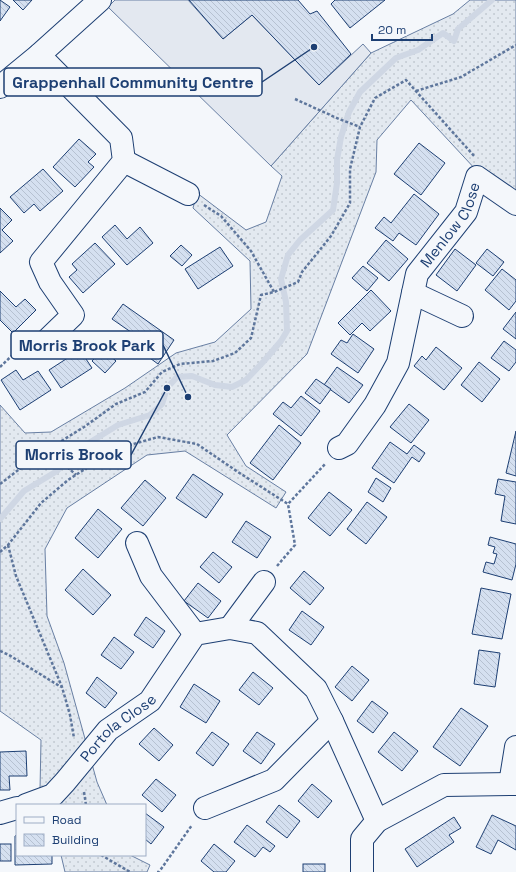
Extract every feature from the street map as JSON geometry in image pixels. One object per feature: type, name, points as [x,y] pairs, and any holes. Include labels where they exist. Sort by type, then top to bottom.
[{"type":"street","points":[[0,87],[39,55],[100,0]]},
{"type":"street","points":[[39,55],[121,138],[124,161],[42,262],[50,282],[74,315],[43,344]]},
{"type":"street","points":[[124,161],[188,194]]},
{"type":"street","name":"Menlow Close","points":[[339,448],[347,444],[375,405],[398,363],[417,274],[466,212],[477,177],[516,204]]},
{"type":"street","points":[[413,293],[462,316]]},
{"type":"street","points":[[137,543],[151,576],[195,634],[230,628],[257,633],[316,689],[377,821]]},
{"type":"street","points":[[230,628],[264,582]]},
{"type":"street","name":"Portola Close","points":[[29,804],[53,795],[108,730],[150,701],[195,634]]},
{"type":"street","points":[[204,808],[274,780],[332,721]]},
{"type":"street","points":[[362,872],[362,839],[377,821],[444,785],[513,784],[516,747]]},
{"type":"street","points":[[0,813],[16,808]]},
{"type":"path","points":[[416,91],[461,77],[516,45]]},
{"type":"path","points":[[0,484],[34,458],[49,450],[116,404],[145,392],[162,372],[180,364],[212,361],[235,353],[251,338],[261,295],[274,292],[298,282],[302,272],[332,236],[350,203],[350,169],[360,127],[375,98],[406,80],[480,162]]},
{"type":"path","points":[[295,99],[339,120],[360,127]]},
{"type":"path","points":[[188,194],[221,216],[251,251],[274,292]]},
{"type":"path","points":[[0,552],[8,545],[42,503],[68,480],[116,449],[158,437],[197,444],[288,504],[295,545],[264,582]]},
{"type":"path","points":[[288,504],[339,448]]},
{"type":"path","points":[[49,450],[76,475]]},
{"type":"path","points":[[8,545],[16,576],[62,687],[70,715],[86,804]]},
{"type":"path","points":[[0,652],[9,655],[62,687]]},
{"type":"path","points":[[157,872],[204,808]]},
{"type":"path","points":[[103,856],[130,872]]},
{"type":"shaded area","points":[[115,0],[188,0],[223,39],[252,15],[319,85],[363,44],[371,53],[271,166],[108,7]]},
{"type":"shaded area","points":[[470,0],[516,0],[516,196],[477,171],[411,100],[377,140],[376,172],[307,354],[227,435],[246,466],[286,492],[276,508],[185,451],[147,455],[67,508],[45,549],[47,616],[64,663],[97,782],[107,804],[48,804],[40,790],[41,740],[0,711],[0,405],[25,433],[51,432],[125,388],[176,353],[215,342],[251,309],[250,261],[193,208],[197,193],[246,230],[266,222],[282,176],[271,166],[371,53],[453,14]]},
{"type":"shaded area","points":[[61,856],[132,856],[150,865],[147,872],[65,872]]},
{"type":"building","points":[[0,0],[10,7],[0,21]]},
{"type":"building","points":[[13,0],[32,0],[23,10]]},
{"type":"building","points":[[189,0],[298,0],[310,14],[317,11],[351,54],[319,85],[252,15],[223,39]]},
{"type":"building","points":[[335,0],[385,0],[350,28],[331,4]]},
{"type":"building","points":[[79,139],[96,154],[88,162],[94,167],[75,187],[53,167]]},
{"type":"building","points":[[419,143],[445,163],[421,195],[394,174]]},
{"type":"building","points":[[43,169],[63,191],[40,211],[34,204],[24,213],[10,197]]},
{"type":"building","points":[[414,194],[439,214],[416,245],[399,233],[393,241],[375,228],[384,217],[391,223]]},
{"type":"building","points":[[0,208],[12,220],[2,230],[13,241],[0,253]]},
{"type":"building","points":[[115,225],[127,239],[140,227],[153,243],[127,265],[102,237]]},
{"type":"building","points":[[386,240],[408,259],[389,281],[367,263]]},
{"type":"building","points":[[95,243],[115,264],[83,293],[69,277],[77,270],[72,264]]},
{"type":"building","points":[[181,245],[192,255],[182,266],[170,256]]},
{"type":"building","points":[[220,247],[233,266],[198,289],[185,269]]},
{"type":"building","points":[[455,249],[476,265],[457,291],[436,275]]},
{"type":"building","points":[[487,249],[504,262],[493,276],[476,263]]},
{"type":"building","points":[[363,266],[378,278],[367,291],[352,278]]},
{"type":"building","points":[[502,269],[516,280],[516,301],[509,310],[485,290]]},
{"type":"building","points":[[371,290],[391,311],[370,331],[362,323],[350,335],[338,323]]},
{"type":"building","points":[[0,291],[16,307],[25,299],[36,310],[13,333],[0,320]]},
{"type":"building","points":[[123,304],[174,340],[158,364],[135,347],[141,339],[112,319]]},
{"type":"building","points":[[516,312],[516,339],[503,329]]},
{"type":"building","points":[[353,334],[374,349],[358,373],[331,354],[341,340],[347,343]]},
{"type":"building","points":[[504,341],[516,350],[516,362],[509,371],[491,358]]},
{"type":"building","points":[[436,347],[462,368],[444,390],[414,366],[422,356],[426,360]]},
{"type":"building","points":[[103,349],[116,361],[105,373],[92,361]]},
{"type":"building","points":[[80,350],[92,368],[61,388],[49,370]]},
{"type":"building","points":[[479,362],[500,379],[482,402],[461,385]]},
{"type":"building","points":[[337,367],[363,385],[349,403],[324,385]]},
{"type":"building","points":[[16,370],[23,380],[38,371],[51,390],[20,410],[1,380]]},
{"type":"building","points":[[316,379],[331,389],[320,404],[305,393]]},
{"type":"building","points":[[301,396],[320,411],[301,436],[273,414],[283,402],[291,408]]},
{"type":"building","points":[[409,404],[429,420],[411,443],[390,427]]},
{"type":"building","points":[[279,425],[301,443],[273,480],[250,463]]},
{"type":"building","points":[[516,431],[516,476],[506,473]]},
{"type":"building","points":[[390,442],[407,454],[414,445],[425,453],[419,462],[412,457],[394,483],[372,468]]},
{"type":"building","points":[[193,474],[223,494],[206,518],[176,498]]},
{"type":"building","points":[[376,478],[391,488],[383,502],[368,492]]},
{"type":"building","points":[[498,479],[516,482],[516,524],[501,521],[505,496],[495,494]]},
{"type":"building","points":[[145,480],[166,498],[143,526],[121,508]]},
{"type":"building","points":[[329,492],[352,510],[330,536],[308,518]]},
{"type":"building","points":[[367,502],[387,517],[366,544],[347,529]]},
{"type":"building","points":[[98,509],[122,529],[98,558],[75,538]]},
{"type":"building","points":[[246,521],[271,537],[257,558],[232,542]]},
{"type":"building","points":[[490,537],[516,544],[516,564],[512,580],[483,572],[486,562],[494,564],[497,554],[493,553],[495,547],[488,545]]},
{"type":"building","points":[[213,552],[232,567],[219,583],[200,567]]},
{"type":"building","points":[[83,569],[111,595],[93,615],[65,590]]},
{"type":"building","points":[[304,571],[324,588],[310,605],[290,588]]},
{"type":"building","points":[[198,583],[221,601],[208,618],[184,601]]},
{"type":"building","points":[[481,588],[511,594],[502,639],[472,634]]},
{"type":"building","points":[[302,611],[324,627],[311,645],[289,630]]},
{"type":"building","points":[[146,617],[165,631],[153,648],[134,635]]},
{"type":"building","points":[[114,637],[134,652],[121,669],[101,655]]},
{"type":"building","points":[[479,650],[500,653],[495,687],[474,684]]},
{"type":"building","points":[[352,666],[369,680],[352,701],[335,687]]},
{"type":"building","points":[[253,672],[273,688],[259,705],[239,690]]},
{"type":"building","points":[[97,677],[117,693],[105,708],[86,693]]},
{"type":"building","points":[[194,684],[220,701],[206,723],[180,707]]},
{"type":"building","points":[[372,701],[388,713],[373,733],[357,721]]},
{"type":"building","points":[[461,708],[488,726],[460,766],[433,747]]},
{"type":"building","points":[[154,728],[173,745],[159,761],[139,744]]},
{"type":"building","points":[[212,732],[229,744],[213,766],[196,753]]},
{"type":"building","points":[[257,732],[275,744],[261,764],[243,751]]},
{"type":"building","points":[[394,732],[418,751],[402,771],[378,752]]},
{"type":"building","points":[[26,751],[27,776],[9,776],[10,790],[0,790],[0,752]]},
{"type":"building","points":[[156,779],[176,795],[162,812],[142,795]]},
{"type":"building","points":[[312,784],[332,801],[318,818],[298,801]]},
{"type":"building","points":[[279,805],[300,821],[287,838],[266,822]]},
{"type":"building","points":[[146,814],[164,827],[151,844],[146,840]]},
{"type":"building","points":[[492,815],[516,826],[516,850],[498,840],[491,854],[476,847]]},
{"type":"building","points":[[454,817],[461,828],[449,835],[454,842],[417,867],[405,849]]},
{"type":"building","points":[[247,825],[275,846],[270,852],[263,847],[255,857],[234,842]]},
{"type":"building","points":[[15,836],[16,856],[52,856],[52,864],[15,865]]},
{"type":"building","points":[[0,844],[11,844],[11,861],[0,861]]},
{"type":"building","points":[[214,844],[235,861],[226,872],[214,872],[201,861]]},
{"type":"building","points":[[303,864],[325,864],[325,872],[303,872]]},
{"type":"waterway","points":[[0,519],[24,491],[57,471],[68,459],[84,446],[118,425],[150,415],[162,404],[167,388],[177,377],[192,376],[215,385],[232,387],[246,380],[281,341],[287,331],[286,302],[281,279],[288,255],[300,240],[333,210],[337,183],[337,160],[341,137],[349,112],[360,92],[396,58],[418,50],[443,33],[454,41],[458,29],[492,0]]},
{"type":"place","name":"Grappenhall Community Centre","points":[[314,47]]},
{"type":"place","name":"Morris Brook","points":[[167,388]]},
{"type":"place","name":"Morris Brook Park","points":[[188,397]]}]
